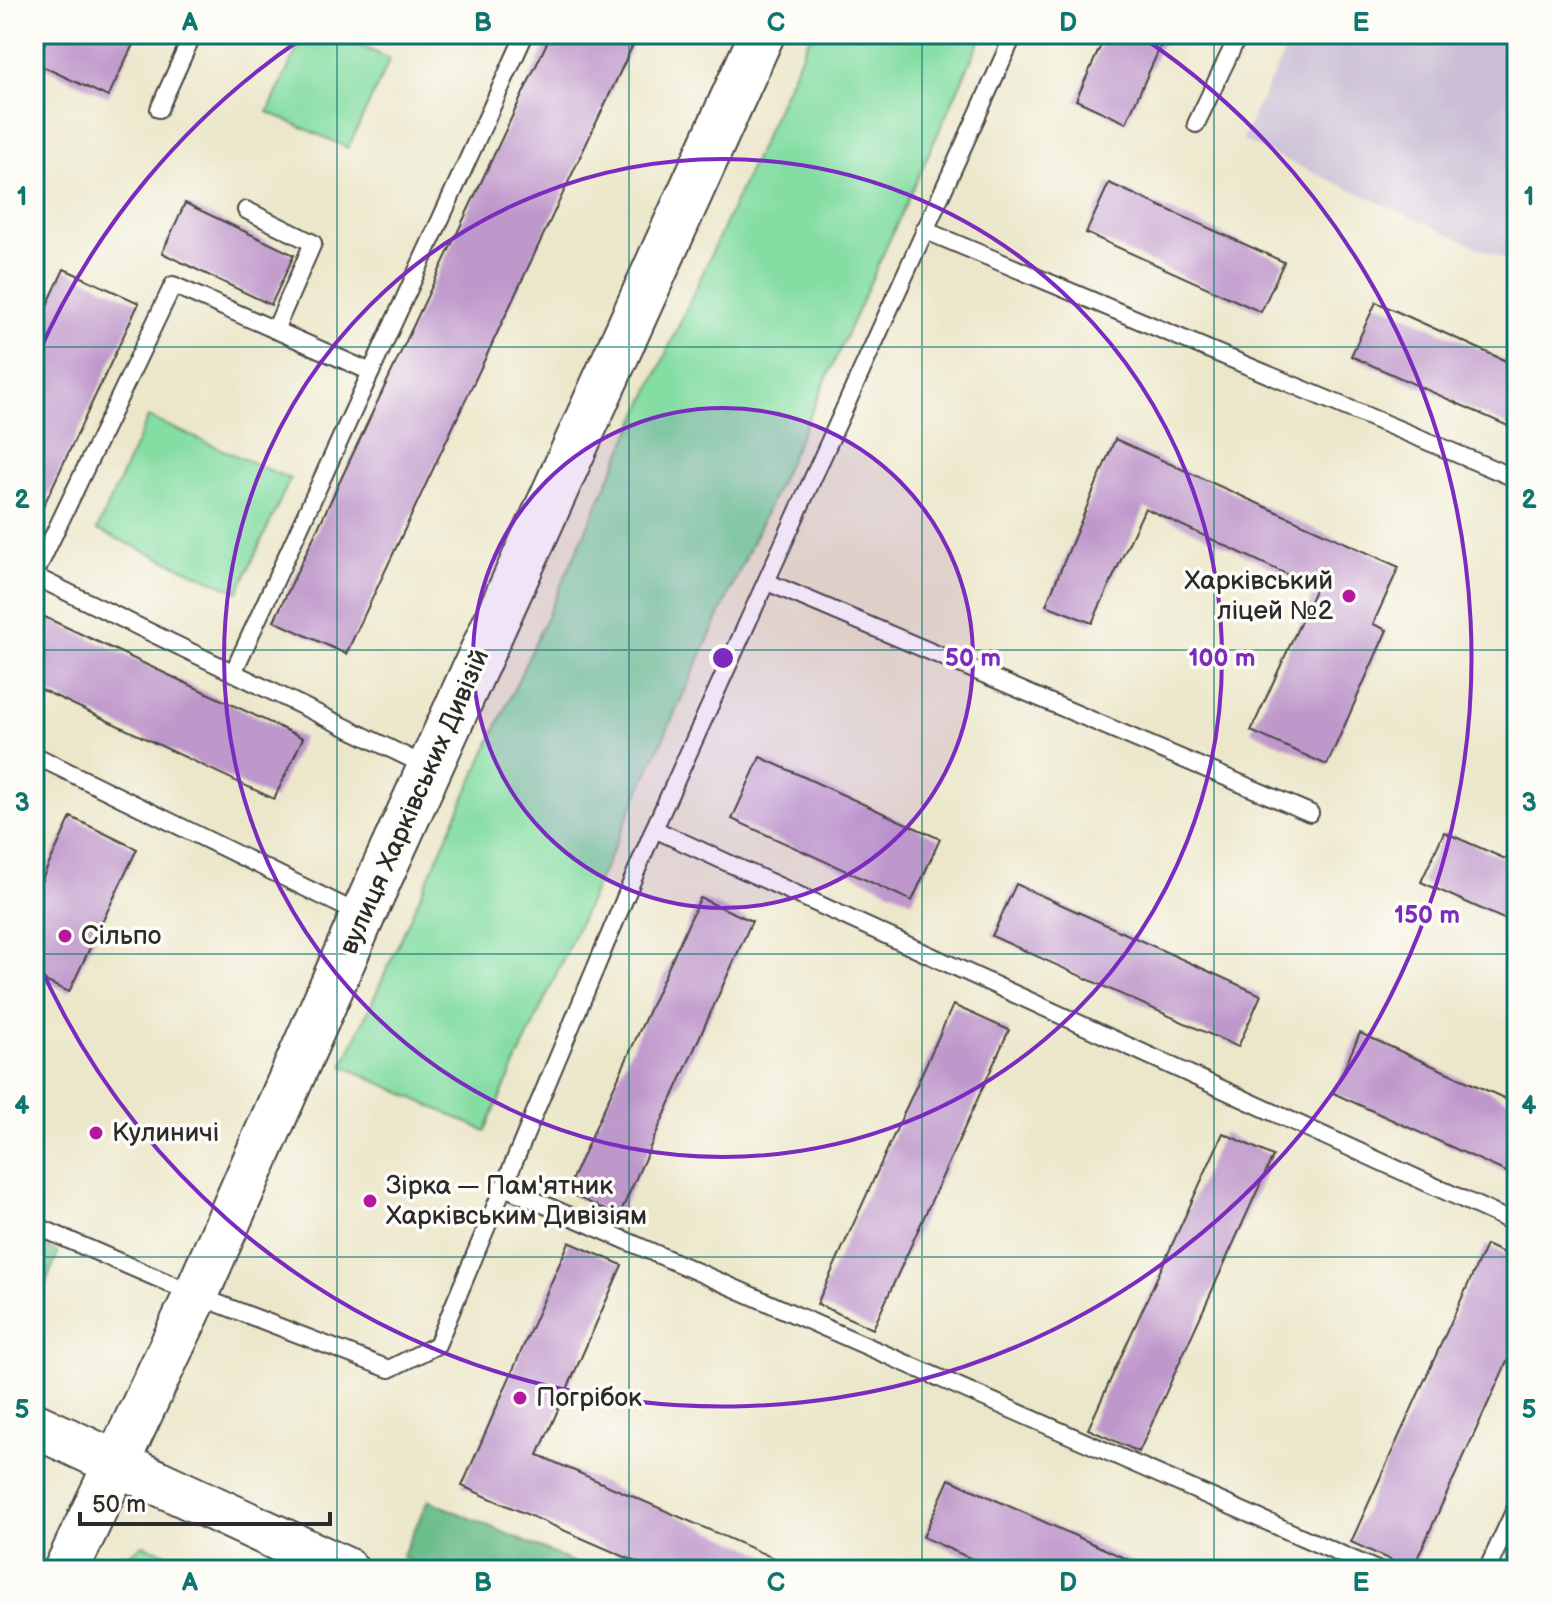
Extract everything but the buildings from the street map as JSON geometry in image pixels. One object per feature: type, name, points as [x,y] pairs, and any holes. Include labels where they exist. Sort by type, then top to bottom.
[{"type":"street","name":"вулиця Харківських Дивізій","points":[[66,1570],[196,1295],[755,40]]},
{"type":"street","points":[[34,1425],[346,1570]]},
{"type":"lane","points":[[159,109],[193,34]]},
{"type":"lane","points":[[233,673],[525,34]]},
{"type":"lane","points":[[34,1225],[196,1295],[389,1369],[437,1345],[654,829],[1014,34]]},
{"type":"lane","points":[[1196,124],[1239,34]]},
{"type":"lane","points":[[246,210],[313,243],[275,330]]},
{"type":"lane","points":[[924,230],[1517,479]]},
{"type":"lane","points":[[371,372],[173,285],[34,576],[430,767]]},
{"type":"lane","points":[[767,582],[1310,813]]},
{"type":"lane","points":[[34,755],[363,915]]},
{"type":"lane","points":[[654,829],[1517,1224]]},
{"type":"lane","points":[[504,1187],[1377,1570]]},
{"type":"lane","points":[[1487,1570],[1517,1505]]},
{"type":"shaded area","points":[[1293,34],[1517,34],[1517,265],[1242,140]]},
{"type":"green space","points":[[304,34],[334,34],[390,59],[348,148],[268,112]]},
{"type":"green space","points":[[811,34],[983,34],[485,1131],[343,1066]]},
{"type":"green space","points":[[148,417],[290,479],[238,592],[97,530]]},
{"type":"green space","points":[[34,1241],[59,1253],[34,1308]]},
{"type":"green space","points":[[428,1500],[591,1570],[429,1570],[402,1557]]},
{"type":"green space","points":[[143,1545],[208,1570],[115,1570],[121,1559]]},
{"type":"place","name":"Харківський ліцей №2","points":[[1349,596]]},
{"type":"place","name":"Сільпо","points":[[65,936]]},
{"type":"place","name":"Кулиничі","points":[[96,1133]]},
{"type":"place","name":"Зірка — Пам'ятник Харківським Дивізіям","points":[[370,1201]]},
{"type":"place","name":"Погрібок","points":[[520,1398]]}]
